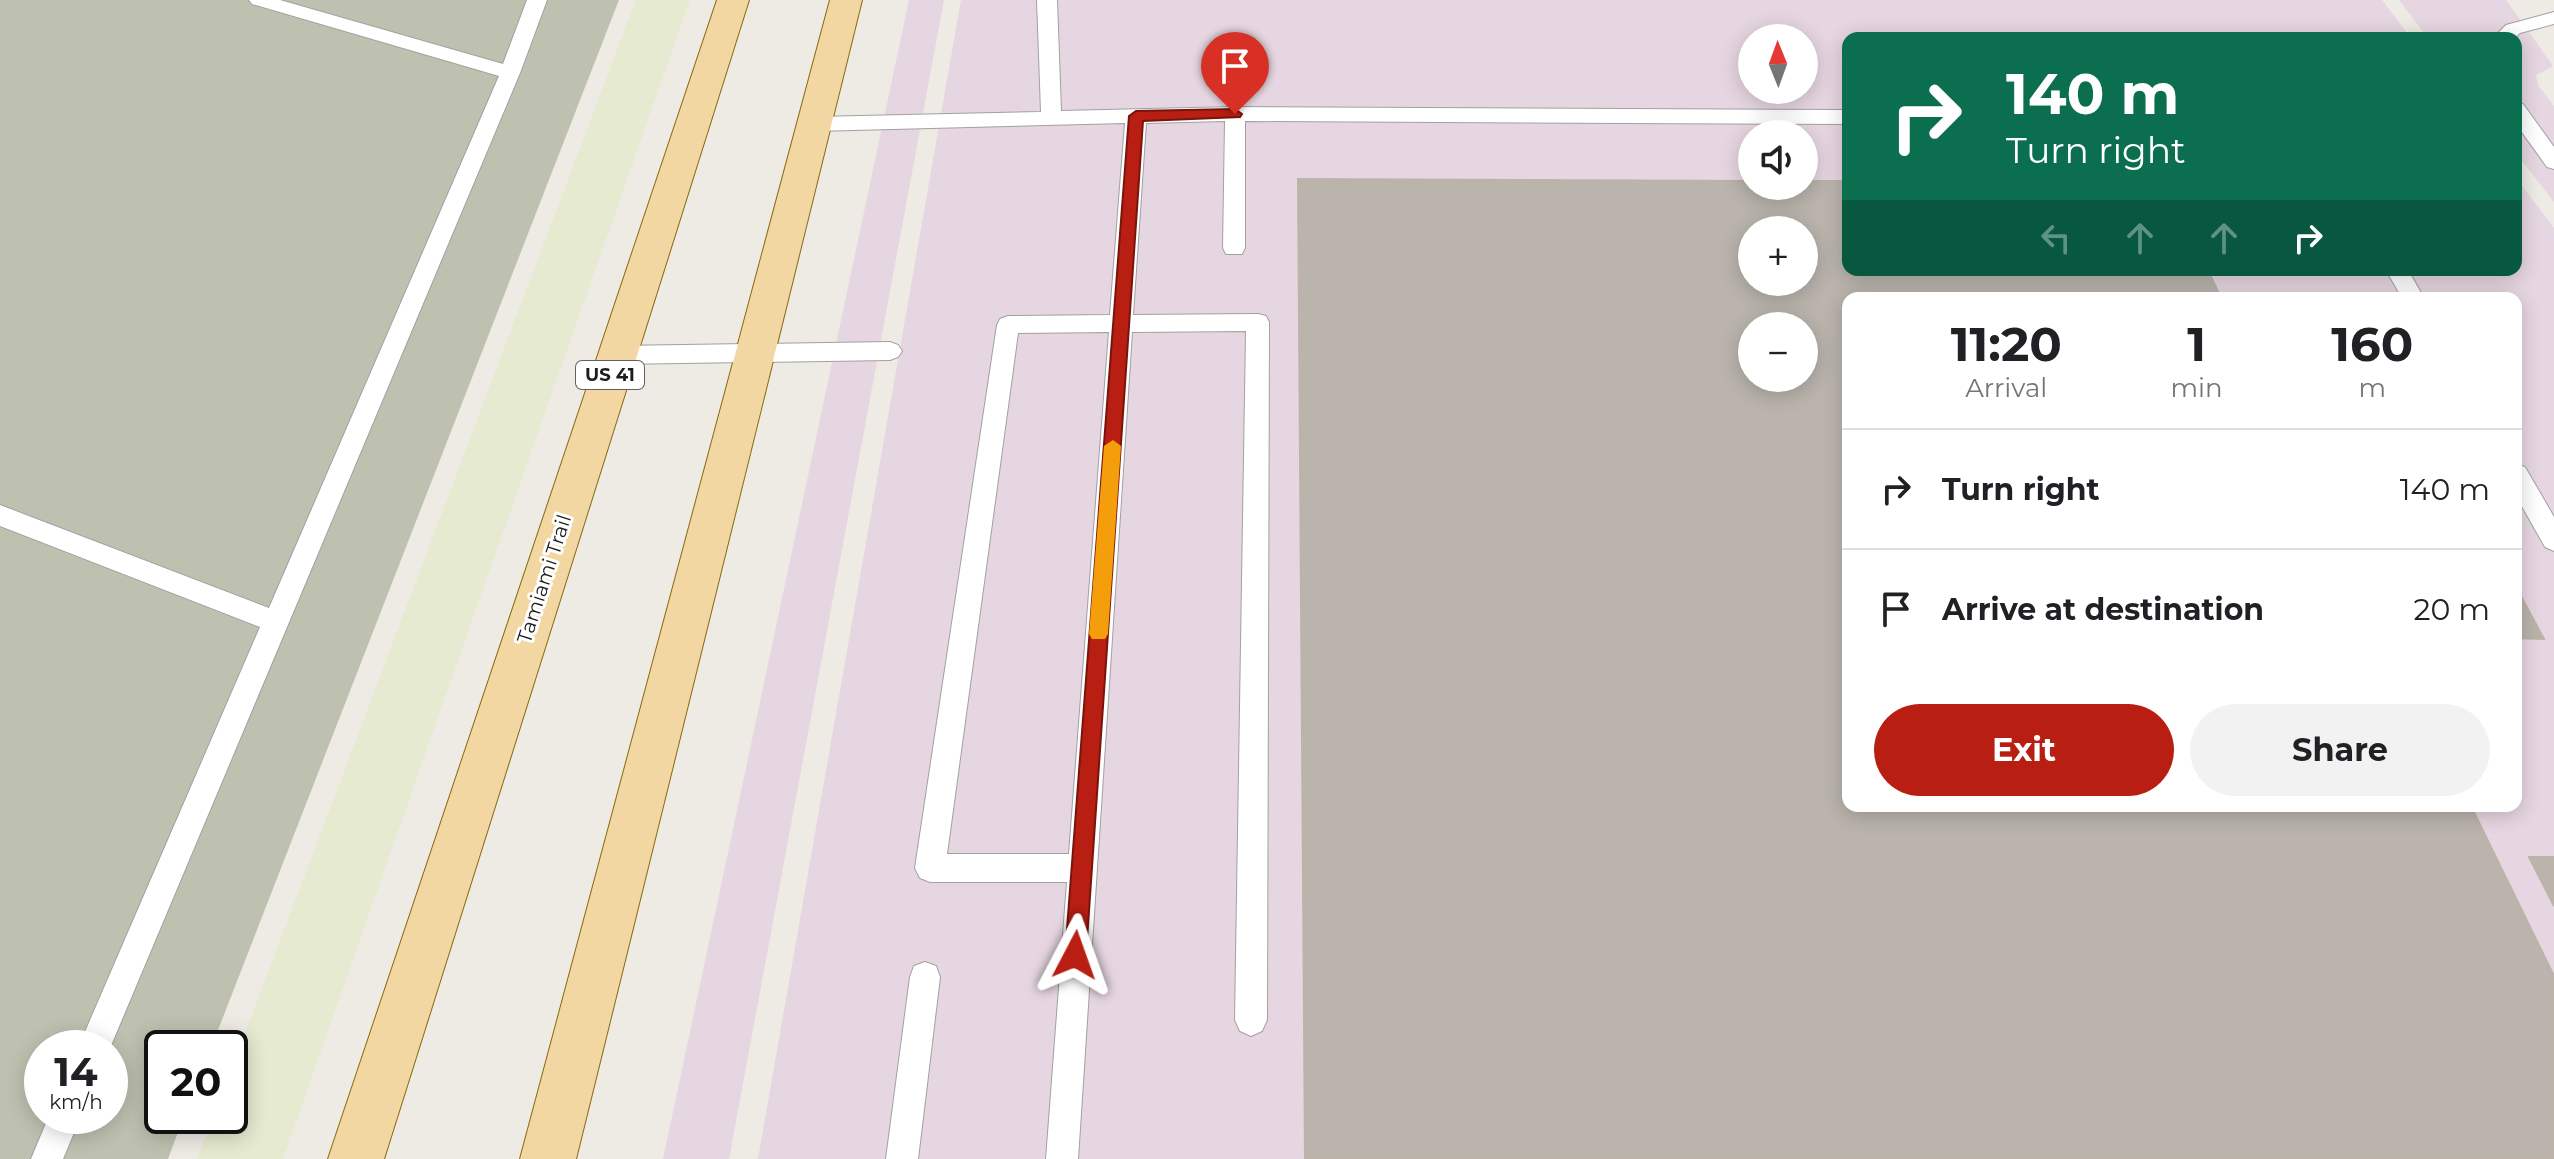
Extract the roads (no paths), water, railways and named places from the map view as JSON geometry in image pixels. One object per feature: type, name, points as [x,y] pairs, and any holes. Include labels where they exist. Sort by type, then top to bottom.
[{"type":"main road","name":"Tamiami Trail","points":[[356,1159],[733,0]]},
{"type":"main road","points":[[548,1159],[846,0]]},
{"type":"lane","points":[[259,0],[510,73]]},
{"type":"lane","points":[[102,1030],[510,73],[537,0]]},
{"type":"lane","points":[[1047,0],[1051,118]]},
{"type":"lane","points":[[2510,32],[2554,18]]},
{"type":"lane","points":[[815,124],[1235,114],[1842,117]]},
{"type":"lane","points":[[1234,248],[1235,114]]},
{"type":"lane","points":[[1062,1159],[1136,116]]},
{"type":"lane","points":[[2522,121],[2554,162]]},
{"type":"lane","points":[[1081,868],[930,868],[1008,325],[1258,322],[1251,1020]]},
{"type":"lane","points":[[617,355],[890,351]]},
{"type":"lane","points":[[2522,484],[2554,540]]},
{"type":"lane","points":[[0,515],[276,622]]},
{"type":"lane","points":[[902,1159],[925,977]]},
{"type":"lane","points":[[47,1159],[57,1134]]}]
